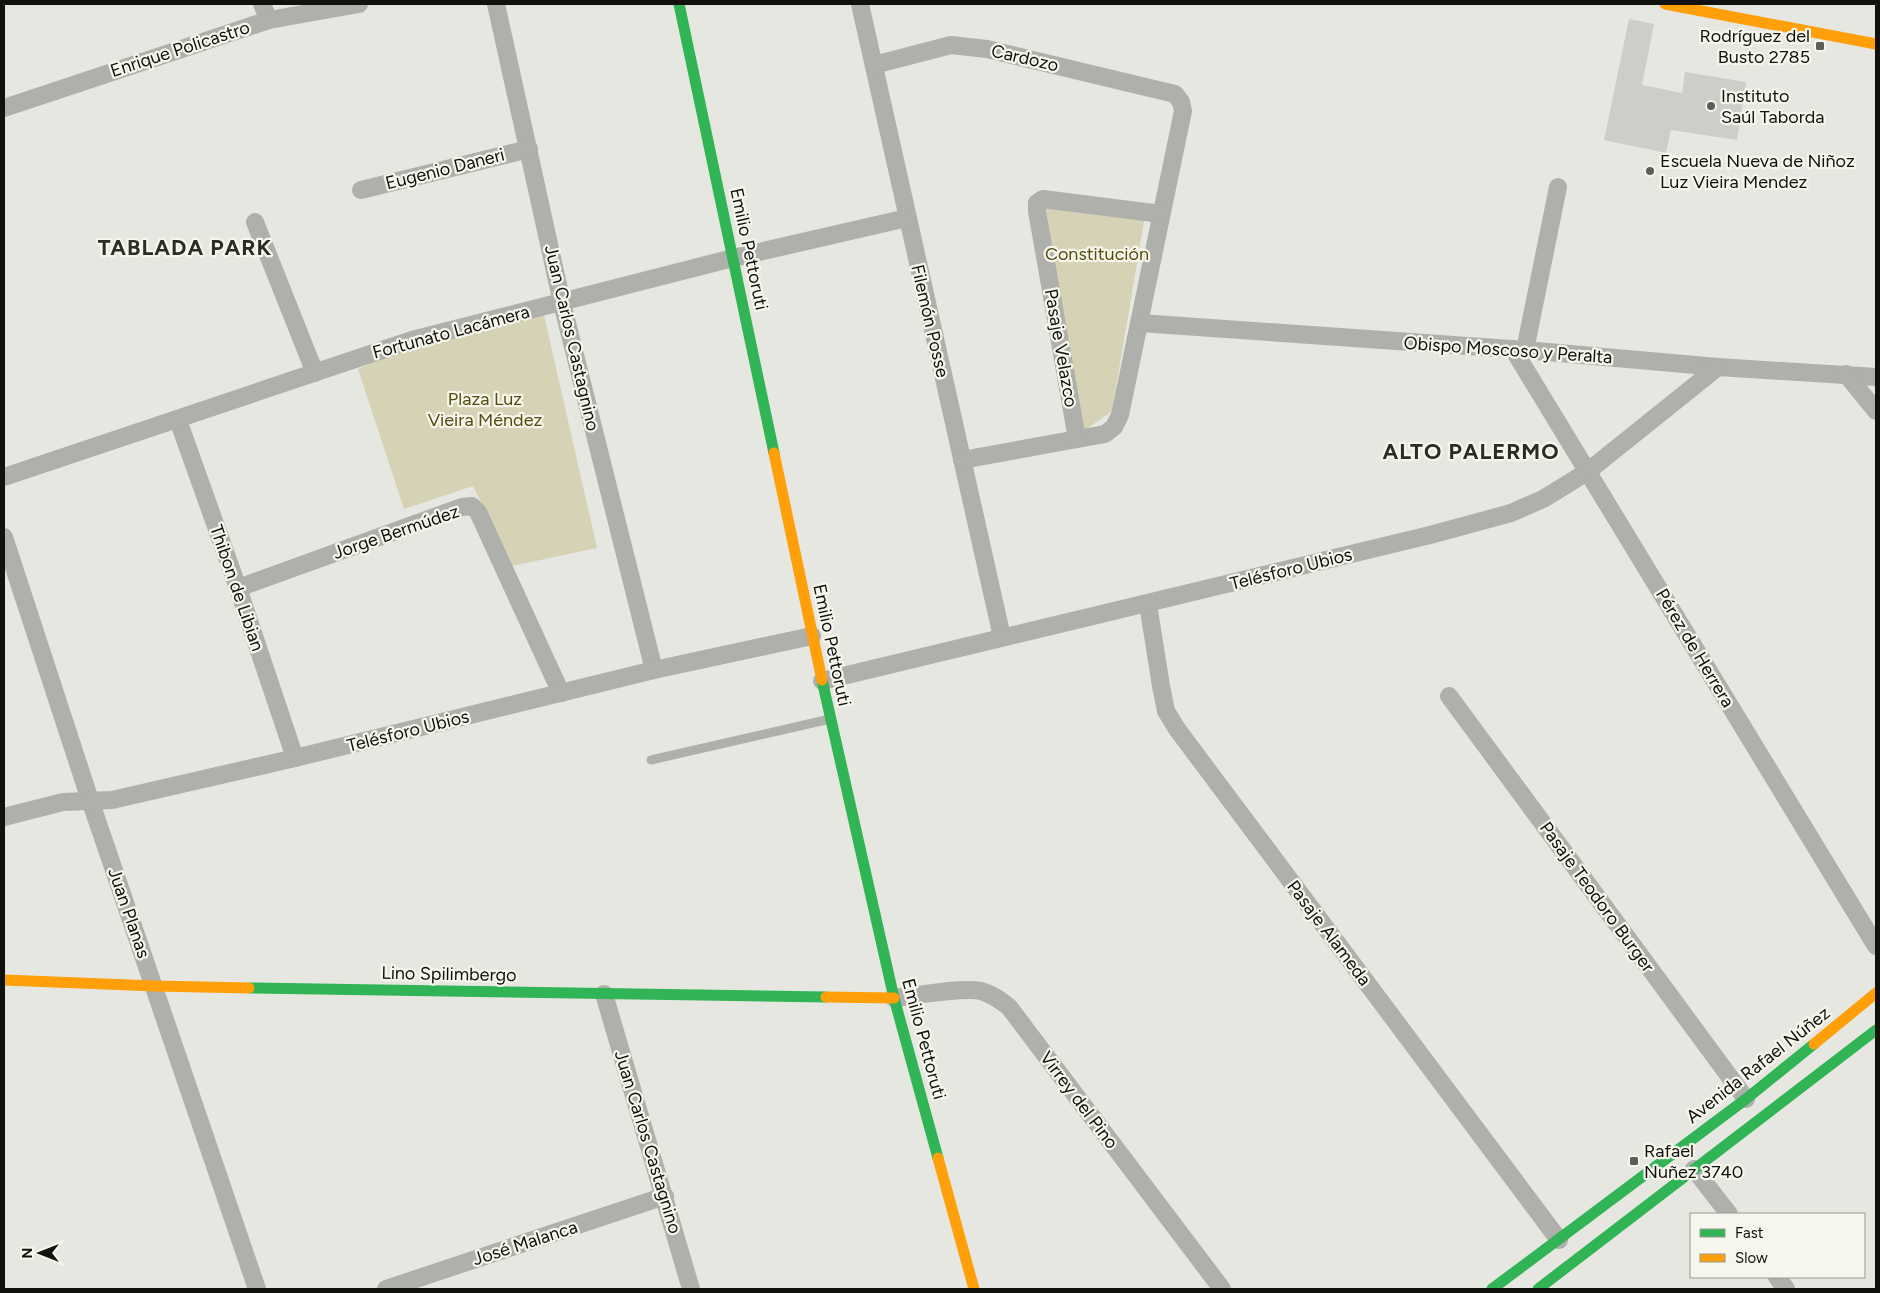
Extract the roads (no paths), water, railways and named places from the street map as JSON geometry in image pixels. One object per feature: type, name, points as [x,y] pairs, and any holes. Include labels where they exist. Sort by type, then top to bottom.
[{"type":"main road","name":"Emilio Pettoruti","points":[[679,4],[812,636],[894,998],[974,1289]]},
{"type":"main road","points":[[1666,4],[1876,44]]},
{"type":"main road","name":"Lino Spilimbergo","points":[[4,980],[155,986],[894,998]]},
{"type":"main road","name":"Avenida Rafael Núñez","points":[[1492,1289],[1746,1099],[1876,993]]},
{"type":"main road","points":[[1538,1289],[1876,1030]]},
{"type":"street","name":"Enrique Policastro","points":[[4,108],[265,12],[359,4]]},
{"type":"street","name":"Juan Carlos Castagnino","points":[[496,4],[562,303],[654,670]]},
{"type":"street","name":"Filemón Posse","points":[[860,4],[1002,637]]},
{"type":"street","name":"Cardozo","points":[[874,65],[952,45],[987,49],[1176,94],[1181,102],[1183,111],[1161,214]]},
{"type":"street","name":"Eugenio Daneri","points":[[361,190],[529,149]]},
{"type":"street","points":[[1519,350],[1558,187]]},
{"type":"street","name":"Pasaje Velazco","points":[[1077,439],[1037,211],[1038,203],[1042,198],[1161,214]]},
{"type":"street","points":[[962,460],[1105,434],[1114,427],[1120,415],[1161,214]]},
{"type":"street","name":"Fortunato Lacámera","points":[[4,476],[178,420],[412,340],[733,258],[907,218]]},
{"type":"street","points":[[255,222],[315,373]]},
{"type":"street","name":"Obispo Moscoso y Peralta","points":[[1140,323],[1519,350],[1718,367],[1876,377]]},
{"type":"street","name":"Pérez de Herrera","points":[[1519,350],[1587,472],[1876,946]]},
{"type":"street","name":"Telésforo Ubios","points":[[822,681],[1475,524],[1511,512],[1543,499],[1587,472],[1718,367]]},
{"type":"street","points":[[1846,374],[1876,412]]},
{"type":"street","name":"Thibon de Libian","points":[[178,420],[238,588],[295,758]]},
{"type":"street","name":"Jorge Bermúdez","points":[[238,588],[462,507],[472,506],[478,512],[562,693]]},
{"type":"street","name":"Juan Planas","points":[[4,537],[90,800],[257,1289]]},
{"type":"street","name":"Pasaje Alameda","points":[[1148,604],[1166,711],[1177,729],[1558,1240]]},
{"type":"street","name":"Telésforo Ubios","points":[[4,817],[63,802],[112,800],[295,758],[654,670],[812,636]]},
{"type":"street","name":"Pasaje Teodoro Burger","points":[[1449,696],[1746,1099]]},
{"type":"street","name":"Virrey del Pino","points":[[894,998],[966,990],[980,991],[996,996],[1009,1007],[1222,1289]]},
{"type":"street","name":"Juan Carlos Castagnino","points":[[604,994],[692,1289]]},
{"type":"street","points":[[1694,1169],[1728,1213]]},
{"type":"street","name":"José Malanca","points":[[386,1289],[665,1196]]},
{"type":"street","points":[[1778,1278],[1786,1289]]},
{"type":"lane","points":[[651,760],[831,719]]},
{"type":"place","name":"Rodríguez del Busto 2785","points":[[1820,46]]},
{"type":"place","name":"Instituto Saúl Taborda","points":[[1711,106]]},
{"type":"place","name":"Escuela Nueva de Niñoz Luz Vieira Mendez","points":[[1650,171]]},
{"type":"place","name":"Rafael Nuñez 3740","points":[[1634,1161]]},
{"type":"district","name":"TABLADA PARK","points":[[185,247]]},
{"type":"district","name":"ALTO PALERMO","points":[[1471,451]]},
{"type":"park label","name":"Constitución","points":[[1097,254]]},
{"type":"park label","name":"Plaza Luz Vieira Méndez","points":[[485,409]]}]
